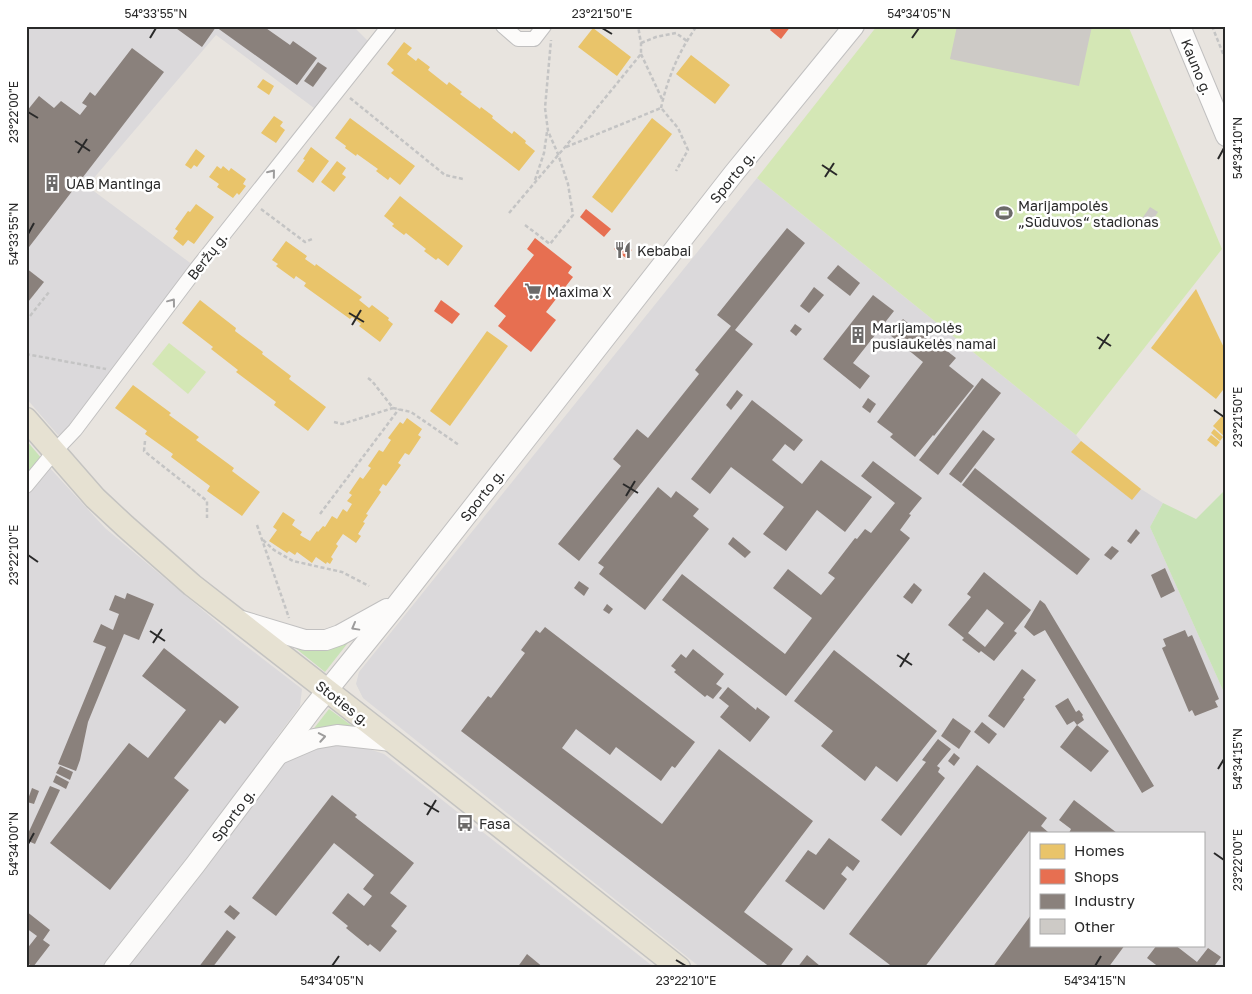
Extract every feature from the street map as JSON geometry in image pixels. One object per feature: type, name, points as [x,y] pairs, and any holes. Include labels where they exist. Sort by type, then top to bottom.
[{"type":"main road","name":"Stoties g.","points":[[26,419],[95,498],[192,585],[679,968]]},
{"type":"street","name":"Beržų g.","points":[[26,486],[75,430],[250,201],[389,26]]},
{"type":"street","points":[[503,26],[518,39],[534,38],[548,31]]},
{"type":"street","name":"Sporto g.","points":[[114,968],[195,866],[326,691],[398,604],[722,188],[854,26]]},
{"type":"street","name":"Kauno g.","points":[[1180,26],[1226,136]]},
{"type":"street","points":[[237,620],[296,638],[326,640],[340,635],[398,604]]},
{"type":"street","points":[[277,755],[314,739],[337,735],[392,741]]},
{"type":"path","points":[[638,26],[641,54],[663,100]]},
{"type":"path","points":[[676,171],[688,150],[678,128],[662,108],[663,100],[672,72],[687,41],[697,26]]},
{"type":"path","points":[[1212,26],[1226,61]]},
{"type":"path","points":[[525,225],[550,244],[573,215],[568,184],[548,131],[545,108],[549,55],[548,31]]},
{"type":"path","points":[[640,43],[656,37],[676,34],[687,41]]},
{"type":"path","points":[[509,213],[641,54]]},
{"type":"path","points":[[339,89],[445,175],[463,178]]},
{"type":"path","points":[[565,147],[662,108]]},
{"type":"path","points":[[534,182],[541,165],[548,131]]},
{"type":"path","points":[[250,201],[305,242],[312,239]]},
{"type":"path","points":[[26,321],[49,292]]},
{"type":"path","points":[[26,354],[120,371]]},
{"type":"path","points":[[368,378],[393,408]]},
{"type":"path","points":[[334,422],[342,424],[393,408],[399,409],[411,412],[459,445]]},
{"type":"path","points":[[320,514],[399,409]]},
{"type":"path","points":[[145,442],[144,451],[207,501],[207,518]]},
{"type":"path","points":[[257,525],[296,638]]},
{"type":"path","points":[[262,539],[274,550],[293,561],[342,572],[369,586]]},
{"type":"shaded area","points":[[26,26],[353,26],[368,41],[314,108],[216,35],[87,186],[197,268],[75,430],[58,435],[26,398]]},
{"type":"shaded area","points":[[757,178],[1076,435],[1081,441],[1141,489],[1163,503],[1150,527],[1226,697],[1226,968],[701,968],[363,698],[356,684],[359,672]]},
{"type":"shaded area","points":[[48,466],[105,528],[237,639],[302,689],[300,706],[274,741],[295,758],[306,749],[329,739],[357,745],[384,754],[655,968],[26,968],[26,493]]},
{"type":"green space","name":"Marijampolės „Sūduvos“ stadionas","points":[[877,26],[1123,26],[1129,28],[1222,249],[1076,435],[757,178]]},
{"type":"green space","points":[[169,343],[206,372],[188,394],[152,364]]},
{"type":"green space","points":[[26,440],[48,466],[26,493]]},
{"type":"green space","points":[[1226,489],[1226,697],[1150,527],[1163,503],[1196,519]]},
{"type":"green space","points":[[358,630],[325,672],[283,638]]},
{"type":"green space","points":[[329,709],[359,731],[308,736]]},
{"type":"building: Homes","points":[[593,28],[631,57],[617,76],[578,47]]},
{"type":"building: Homes","points":[[404,42],[412,48],[407,54],[416,61],[418,58],[430,67],[428,70],[447,85],[449,82],[462,92],[460,94],[493,116],[492,118],[512,134],[514,131],[535,151],[519,171],[391,73],[394,70],[387,64]]},
{"type":"building: Homes","points":[[691,55],[730,85],[715,104],[676,74]]},
{"type":"building: Homes","points":[[263,79],[274,86],[269,95],[257,87]]},
{"type":"building: Homes","points":[[274,116],[283,122],[280,126],[285,130],[276,143],[261,133]]},
{"type":"building: Homes","points":[[350,118],[415,166],[400,185],[390,177],[388,180],[376,171],[378,169],[357,154],[356,156],[335,138]]},
{"type":"building: Homes","points":[[652,118],[672,134],[612,213],[592,197]]},
{"type":"building: Homes","points":[[311,147],[329,161],[313,183],[297,171]]},
{"type":"building: Homes","points":[[196,149],[205,156],[197,167],[194,165],[191,169],[185,165]]},
{"type":"building: Homes","points":[[337,161],[346,168],[342,174],[346,177],[334,192],[321,182]]},
{"type":"building: Homes","points":[[217,166],[221,169],[223,166],[229,171],[231,168],[246,179],[243,184],[246,186],[239,195],[237,193],[233,198],[217,187],[219,184],[209,177]]},
{"type":"building: Homes","points":[[400,196],[463,246],[448,266],[424,251],[426,249],[406,233],[404,235],[392,226],[394,224],[384,216]]},
{"type":"building: Homes","points":[[196,204],[214,217],[194,244],[188,240],[183,246],[173,238],[178,231],[175,229],[188,211],[190,212]]},
{"type":"building: Homes","points":[[286,241],[307,256],[305,259],[315,266],[316,264],[362,297],[359,300],[369,308],[372,305],[389,318],[388,320],[393,324],[380,342],[359,326],[361,324],[352,317],[350,319],[304,286],[306,283],[296,276],[294,279],[276,266],[278,264],[272,260]]},
{"type":"building: Homes","points":[[1196,289],[1226,352],[1226,386],[1216,399],[1151,348]]},
{"type":"building: Homes","points":[[200,300],[236,328],[235,331],[263,352],[262,354],[291,376],[289,379],[326,407],[308,431],[274,405],[276,402],[236,372],[238,370],[211,349],[213,347],[182,323]]},
{"type":"building: Homes","points":[[487,331],[508,346],[450,426],[430,411]]},
{"type":"building: Homes","points":[[133,385],[171,413],[169,415],[199,437],[196,440],[234,468],[232,471],[260,492],[242,516],[207,491],[210,486],[171,457],[173,454],[145,434],[147,431],[115,408]]},
{"type":"building: Homes","points":[[1222,416],[1226,420],[1226,438],[1213,426]]},
{"type":"building: Homes","points":[[407,418],[422,429],[418,435],[421,437],[409,455],[405,453],[398,463],[401,465],[386,486],[383,484],[379,490],[381,492],[366,514],[368,515],[363,522],[365,523],[358,534],[361,536],[356,543],[343,534],[336,544],[338,546],[331,557],[333,559],[330,564],[327,562],[326,564],[316,557],[312,563],[297,552],[295,555],[289,551],[287,553],[269,541],[277,530],[273,527],[283,512],[295,520],[292,525],[302,532],[300,535],[310,541],[317,531],[323,526],[325,527],[332,516],[337,519],[343,509],[347,512],[352,504],[347,501],[352,495],[349,493],[360,477],[363,479],[371,468],[368,466],[379,450],[383,452],[391,440],[388,438],[400,422],[403,424]]},
{"type":"building: Homes","points":[[1214,429],[1223,437],[1220,441],[1211,433]]},
{"type":"building: Homes","points":[[1211,435],[1220,442],[1216,447],[1207,440]]},
{"type":"building: Homes","points":[[1081,441],[1141,489],[1132,500],[1071,452]]},
{"type":"building: Shops","points":[[773,26],[791,26],[781,39],[770,30]]},
{"type":"building: Shops","points":[[586,209],[611,229],[604,237],[580,217]]},
{"type":"building: Shops","name":"Maxima X","points":[[535,238],[572,267],[568,273],[573,277],[546,312],[556,320],[531,352],[498,326],[506,316],[494,306],[534,255],[527,249]]},
{"type":"building: Shops","name":"Kebabai","points":[[620,241],[632,250],[626,258],[614,249]]},
{"type":"building: Shops","points":[[441,300],[460,314],[452,324],[434,311]]},
{"type":"building: Industry","points":[[173,26],[263,26],[290,45],[293,41],[317,58],[297,85],[216,27],[202,47]]},
{"type":"building: Industry","name":"UAB Mantinga","points":[[132,48],[164,72],[26,251],[26,112],[39,96],[54,108],[61,101],[80,115],[87,106],[82,103],[90,92],[95,96]]},
{"type":"building: Industry","points":[[318,62],[327,68],[313,87],[304,81]]},
{"type":"building: Industry","points":[[787,228],[805,243],[735,330],[753,344],[579,561],[558,544],[621,466],[613,459],[637,429],[648,438],[699,374],[695,370],[731,326],[717,315]]},
{"type":"building: Industry","points":[[838,265],[860,283],[850,296],[827,278]]},
{"type":"building: Industry","points":[[26,268],[44,282],[28,302],[26,301]]},
{"type":"building: Industry","points":[[814,287],[824,295],[809,313],[800,306]]},
{"type":"building: Industry","name":"Marijampolės pusiaukelės namai","points":[[873,295],[894,311],[853,363],[870,376],[860,389],[823,359]]},
{"type":"building: Industry","points":[[903,319],[936,346],[938,344],[956,358],[949,366],[974,386],[915,457],[890,437],[893,434],[877,422],[923,362],[890,335]]},
{"type":"building: Industry","points":[[795,324],[802,329],[796,336],[790,331]]},
{"type":"building: Industry","points":[[982,378],[1001,393],[938,475],[919,460]]},
{"type":"building: Industry","points":[[737,390],[743,395],[731,410],[726,405]]},
{"type":"building: Industry","points":[[868,398],[876,404],[870,413],[862,407]]},
{"type":"building: Industry","points":[[752,400],[803,440],[794,451],[785,444],[772,460],[802,484],[821,460],[872,497],[845,532],[817,510],[786,551],[763,534],[784,507],[731,467],[710,494],[691,479]]},
{"type":"building: Industry","points":[[983,430],[995,439],[961,483],[949,474]]},
{"type":"building: Industry","points":[[873,461],[922,498],[909,514],[911,515],[900,530],[910,538],[786,696],[662,600],[682,574],[785,654],[812,618],[773,588],[788,569],[821,595],[835,578],[828,573],[855,538],[857,539],[865,529],[871,533],[895,503],[861,476]]},
{"type":"building: Industry","points":[[975,468],[1090,559],[1077,575],[962,485]]},
{"type":"building: Industry","points":[[658,487],[671,498],[676,491],[699,509],[693,516],[709,529],[645,610],[599,574],[604,567],[598,563]]},
{"type":"building: Industry","points":[[1136,529],[1140,533],[1131,544],[1127,541]]},
{"type":"building: Industry","points":[[733,537],[751,552],[745,558],[728,544]]},
{"type":"building: Industry","points":[[1112,546],[1119,551],[1111,560],[1104,555]]},
{"type":"building: Industry","points":[[1165,568],[1175,591],[1161,598],[1151,575]]},
{"type":"building: Industry","points":[[984,572],[1031,610],[1014,631],[1017,633],[994,661],[981,651],[979,653],[962,640],[964,638],[948,625],[971,597],[967,594]],"holes":[[[987,609],[1004,623],[985,647],[968,633]]]},
{"type":"building: Industry","points":[[579,581],[589,588],[584,596],[574,588]]},
{"type":"building: Industry","points":[[914,583],[922,590],[912,604],[903,597]]},
{"type":"building: Industry","points":[[127,593],[154,604],[139,640],[124,634],[88,722],[76,771],[58,764],[106,647],[93,642],[101,624],[113,630],[119,614],[109,610],[115,595],[125,599]]},
{"type":"building: Industry","points":[[1040,600],[1045,604],[1154,786],[1142,793],[1045,630],[1034,636],[1024,627]]},
{"type":"building: Industry","points":[[607,604],[613,609],[609,614],[603,610]]},
{"type":"building: Industry","points":[[545,627],[695,742],[675,768],[672,766],[661,781],[616,747],[610,755],[576,729],[562,748],[662,824],[719,749],[813,821],[744,912],[793,949],[779,968],[771,968],[461,731],[488,696],[491,698],[525,653],[521,650],[536,630],[540,633]]},
{"type":"building: Industry","points":[[1185,630],[1188,637],[1192,635],[1219,699],[1215,701],[1218,707],[1195,716],[1192,710],[1189,712],[1162,648],[1166,646],[1163,639]]},
{"type":"building: Industry","points":[[164,648],[239,707],[225,724],[220,720],[174,778],[189,790],[110,890],[50,843],[129,743],[148,758],[186,710],[142,676]]},
{"type":"building: Industry","points":[[693,649],[724,674],[716,684],[722,688],[713,699],[707,695],[705,697],[674,672],[676,670],[671,666],[681,654],[686,658]]},
{"type":"building: Industry","points":[[834,650],[937,731],[897,782],[876,766],[865,781],[821,746],[833,731],[794,701]]},
{"type":"building: Industry","points":[[1022,669],[1036,680],[1004,728],[988,716]]},
{"type":"building: Industry","points":[[728,687],[756,710],[757,707],[770,717],[750,742],[720,717],[729,706],[719,698]]},
{"type":"building: Industry","points":[[1068,698],[1076,712],[1079,710],[1083,715],[1084,720],[1077,725],[1074,721],[1067,725],[1055,706]]},
{"type":"building: Industry","points":[[953,718],[971,731],[959,749],[941,736]]},
{"type":"building: Industry","points":[[982,722],[997,734],[989,744],[974,732]]},
{"type":"building: Industry","points":[[1077,725],[1109,751],[1091,772],[1060,747]]},
{"type":"building: Industry","points":[[938,739],[951,749],[937,766],[940,768],[938,772],[945,778],[901,836],[881,820],[926,762],[922,760]]},
{"type":"building: Industry","points":[[954,753],[960,758],[954,766],[948,761]]},
{"type":"building: Industry","points":[[977,765],[1047,818],[1041,826],[1048,832],[1029,831],[924,968],[894,968],[849,934]]},
{"type":"building: Industry","points":[[60,766],[73,772],[70,780],[56,773]]},
{"type":"building: Industry","points":[[56,775],[69,782],[66,789],[53,782]]},
{"type":"building: Industry","points":[[50,786],[60,790],[35,844],[26,840],[26,838]]},
{"type":"building: Industry","points":[[32,788],[39,791],[34,804],[27,802]]},
{"type":"building: Industry","points":[[332,795],[357,815],[355,817],[414,863],[390,893],[407,906],[391,926],[397,931],[380,952],[370,944],[368,946],[346,928],[348,926],[332,913],[348,893],[364,906],[372,896],[363,889],[374,875],[334,843],[276,916],[252,898]]},
{"type":"building: Industry","points":[[1074,800],[1116,832],[1070,832],[1071,829],[1059,820]]},
{"type":"building: Industry","points":[[829,838],[860,861],[853,871],[847,866],[841,874],[847,879],[824,910],[785,881],[808,850],[816,855]]},
{"type":"building: Industry","points":[[230,905],[240,913],[234,920],[224,912]]},
{"type":"building: Industry","points":[[26,911],[50,930],[43,940],[50,945],[33,967],[26,962],[26,950],[37,936],[26,928]]},
{"type":"building: Industry","points":[[1030,916],[1030,946],[1124,946],[1108,968],[992,968]]},
{"type":"building: Industry","points":[[227,930],[236,937],[212,968],[198,968]]},
{"type":"building: Industry","points":[[1156,946],[1176,946],[1197,962],[1208,948],[1221,957],[1213,968],[1160,968],[1147,958]]},
{"type":"building: Industry","points":[[527,954],[544,968],[517,968]]},
{"type":"building: Industry","points":[[807,955],[820,966],[818,968],[797,968]]},
{"type":"building: Other","points":[[957,26],[975,29],[976,26],[1092,26],[1079,86],[950,59]]},
{"type":"building: Other","points":[[1150,207],[1158,212],[1149,226],[1141,220]]},
{"type":"place","name":"UAB Mantinga","points":[[52,183]]},
{"type":"place","name":"Marijampolės „Sūduvos“ stadionas","points":[[1004,213]]},
{"type":"place","name":"Kebabai","points":[[623,250]]},
{"type":"place","name":"Maxima X","points":[[533,291]]},
{"type":"place","name":"Marijampolės pusiaukelės namai","points":[[858,335]]},
{"type":"place","name":"Fasa","points":[[465,823]]}]
